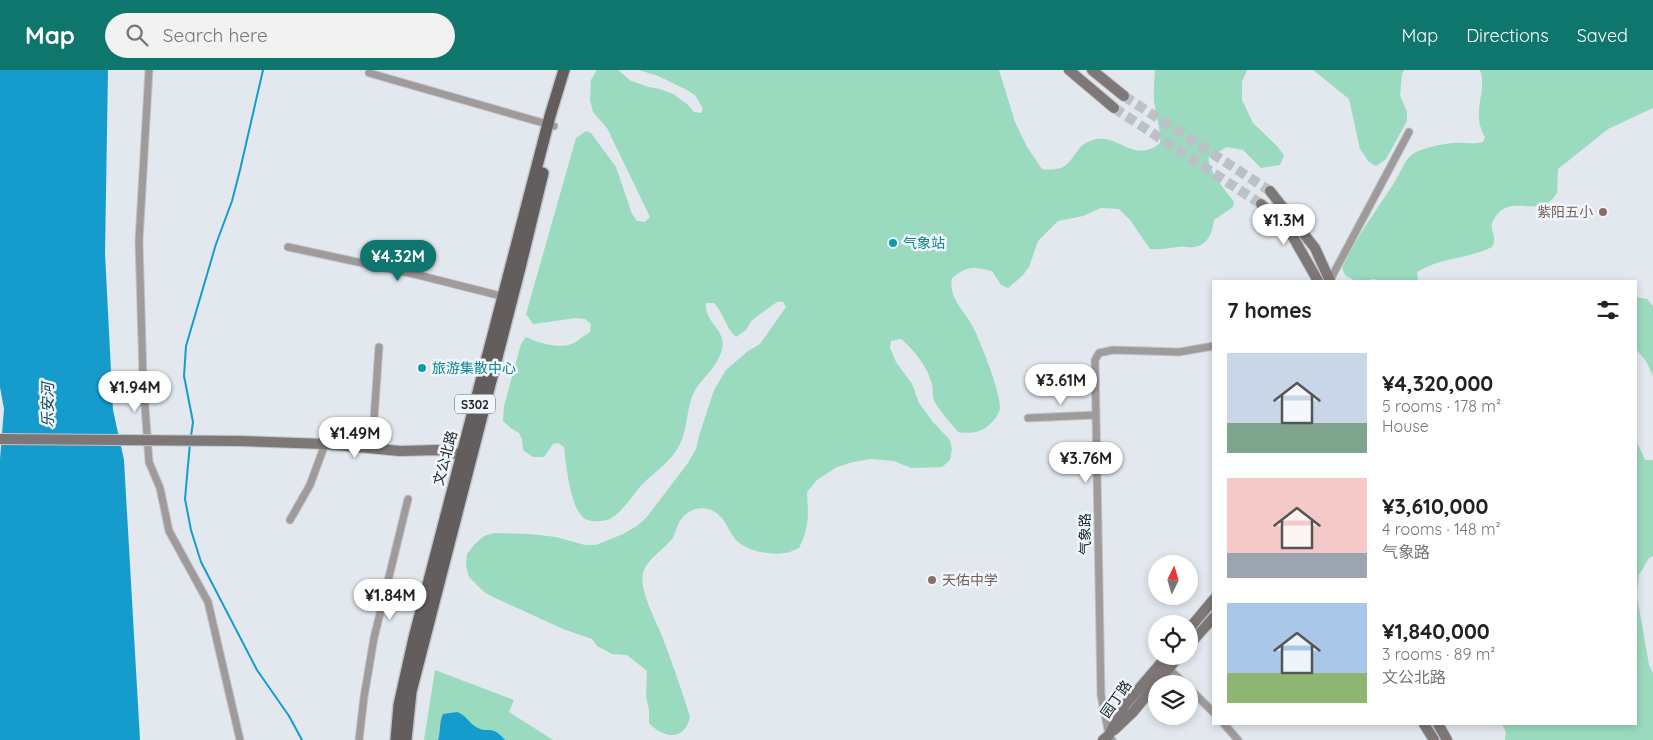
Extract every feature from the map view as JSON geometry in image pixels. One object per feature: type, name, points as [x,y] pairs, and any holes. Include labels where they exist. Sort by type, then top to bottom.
[{"type":"main road","name":"文公北路","points":[[406,740],[412,692],[467,456],[564,70]]},
{"type":"main road","name":"文公北路","points":[[551,125],[572,70]]},
{"type":"main road","points":[[1069,70],[1114,108]]},
{"type":"main road","points":[[1092,70],[1124,96]]},
{"type":"main road","points":[[1270,191],[1315,248],[1330,280]]},
{"type":"main road","points":[[1261,204],[1293,237],[1317,280]]},
{"type":"main road","points":[[0,438],[325,444],[400,450],[438,450],[467,456]]},
{"type":"main road","name":"文公北路","points":[[396,740],[399,704],[406,671],[467,456]]},
{"type":"main road","points":[[1198,618],[1212,601]]},
{"type":"main road","points":[[1198,636],[1212,619]]},
{"type":"main road","name":"园丁路","points":[[1107,739],[1125,705],[1163,665]]},
{"type":"main road","name":"园丁路","points":[[1107,739],[1134,712],[1148,694]]},
{"type":"main road","points":[[1425,725],[1434,740]]},
{"type":"main road","points":[[1439,725],[1447,740]]},
{"type":"street","points":[[149,70],[138,241],[143,378],[149,462],[160,488],[169,531],[208,602],[240,740]]},
{"type":"street","points":[[369,73],[551,125]]},
{"type":"street","points":[[1331,280],[1410,132]]},
{"type":"street","points":[[288,247],[418,275],[507,298]]},
{"type":"street","name":"气象路","points":[[1107,739],[1101,695],[1095,360],[1098,353],[1113,350],[1179,352],[1212,346]]},
{"type":"street","points":[[372,448],[379,347]]},
{"type":"street","points":[[1028,418],[1096,415]]},
{"type":"street","points":[[290,520],[310,485],[325,444]]},
{"type":"street","points":[[359,740],[374,638],[408,499]]},
{"type":"street","points":[[1169,665],[1177,675]]},
{"type":"street","points":[[1198,697],[1212,711]]},
{"type":"street","points":[[1225,725],[1238,740]]},
{"type":"green space","points":[[597,70],[618,70],[631,81],[673,94],[687,104],[694,112],[701,113],[703,109],[695,95],[658,76],[639,70],[999,70],[1015,122],[1027,147],[1042,169],[1054,169],[1062,168],[1085,143],[1093,140],[1110,140],[1134,150],[1142,151],[1160,143],[1154,98],[1155,70],[1247,70],[1242,82],[1242,100],[1253,123],[1284,155],[1280,165],[1261,168],[1243,150],[1227,147],[1209,157],[1214,174],[1234,202],[1233,207],[1214,220],[1209,237],[1200,245],[1150,249],[1130,220],[1119,209],[1101,208],[1083,216],[1058,221],[1038,241],[1029,267],[1008,288],[1001,285],[992,271],[971,268],[962,271],[952,278],[951,285],[954,297],[976,332],[997,391],[1000,408],[993,421],[979,431],[971,433],[958,432],[934,401],[929,375],[915,353],[901,339],[891,341],[890,348],[896,362],[912,384],[919,403],[950,440],[952,449],[950,460],[942,467],[911,468],[894,461],[871,459],[837,467],[817,480],[807,492],[807,527],[799,548],[787,553],[764,553],[742,545],[733,536],[721,517],[710,509],[698,508],[688,512],[680,520],[672,539],[648,563],[642,579],[648,602],[668,652],[690,717],[684,730],[674,735],[668,735],[655,729],[649,723],[646,696],[647,671],[627,655],[612,654],[597,646],[592,639],[563,629],[484,592],[469,577],[466,566],[467,554],[474,545],[484,536],[494,533],[556,537],[585,545],[596,545],[637,526],[646,518],[688,463],[696,449],[714,390],[726,370],[748,351],[760,344],[786,307],[783,302],[777,302],[752,320],[746,330],[736,337],[729,329],[714,303],[706,303],[706,311],[722,339],[720,355],[715,365],[694,392],[683,438],[676,451],[666,463],[644,482],[613,517],[603,521],[592,521],[585,519],[580,514],[572,496],[564,447],[558,443],[553,444],[544,457],[533,457],[523,450],[522,439],[519,433],[503,421],[504,406],[521,344],[526,337],[550,345],[568,345],[590,332],[591,324],[585,319],[576,318],[533,324],[526,314],[576,138],[586,131],[591,133],[616,167],[632,214],[637,221],[645,222],[650,217],[607,128],[593,112],[590,100],[591,80]]},
{"type":"green space","points":[[1313,70],[1404,70],[1400,95],[1407,112],[1407,121],[1386,159],[1376,166],[1369,162],[1360,149],[1349,99]]},
{"type":"green space","points":[[1480,70],[1653,70],[1653,108],[1608,129],[1558,169],[1557,193],[1549,202],[1535,206],[1512,206],[1498,213],[1492,224],[1494,243],[1492,247],[1426,267],[1417,272],[1418,280],[1353,280],[1345,275],[1342,268],[1366,224],[1412,155],[1420,150],[1439,145],[1483,142],[1485,137],[1479,119],[1482,78]]},
{"type":"green space","points":[[1637,297],[1647,299],[1653,306],[1653,376],[1646,361],[1637,350]]},
{"type":"green space","points":[[1637,442],[1645,460],[1653,460],[1653,556],[1649,558],[1639,575],[1637,596]]},
{"type":"green space","points":[[1637,596],[1649,665],[1653,673],[1653,740],[1505,740],[1506,732],[1502,725],[1637,725]]},
{"type":"green space","points":[[435,670],[514,700],[509,712],[553,740],[424,740]]},
{"type":"water","name":"乐安河","points":[[0,70],[108,70],[105,254],[113,410],[124,460],[140,740],[0,740],[0,459],[4,409],[0,387]]},
{"type":"water","points":[[457,712],[476,727],[497,732],[505,740],[438,740],[443,714]]},
{"type":"waterway","points":[[191,436],[193,422],[184,376],[186,346],[216,244],[232,201],[263,70]]},
{"type":"waterway","points":[[190,443],[185,499],[191,530],[201,562],[257,670],[289,716],[302,740]]},
{"type":"tunnel","points":[[1124,96],[1270,191]]},
{"type":"tunnel","points":[[1114,108],[1261,204]]},
{"type":"place","name":"紫阳五小","points":[[1603,212]]},
{"type":"place","name":"气象站","points":[[893,243]]},
{"type":"place","name":"旅游集散中心","points":[[422,368]]},
{"type":"place","name":"天佑中学","points":[[932,580]]}]
